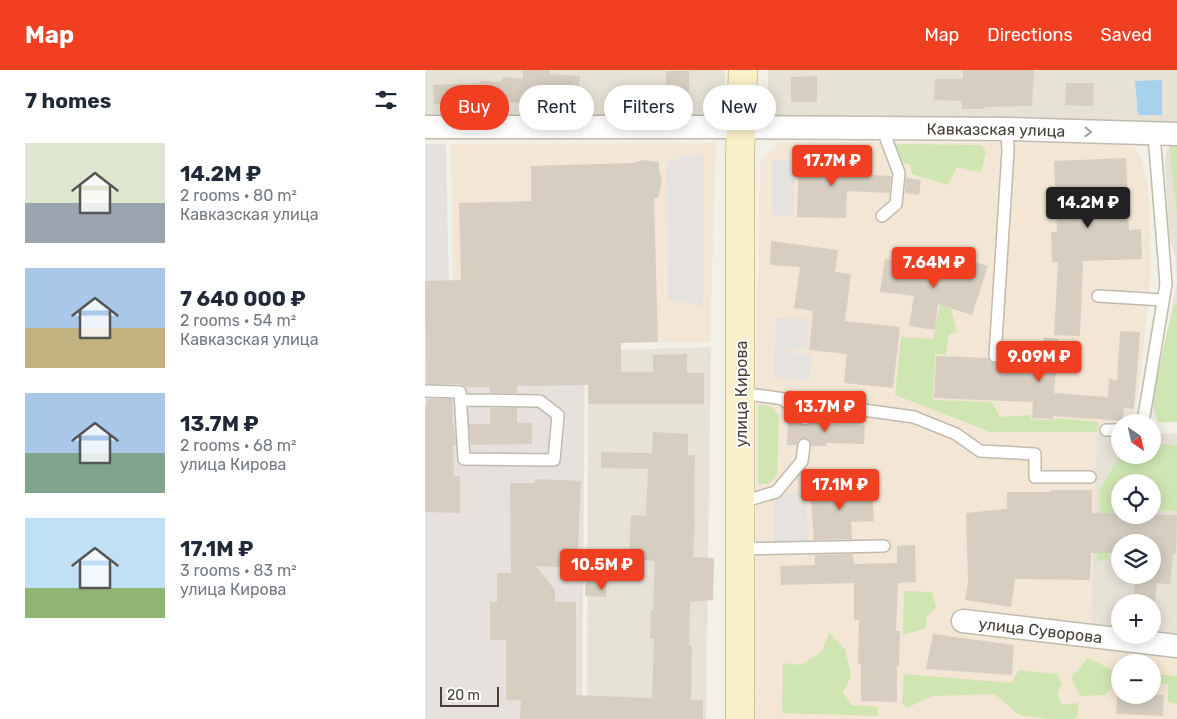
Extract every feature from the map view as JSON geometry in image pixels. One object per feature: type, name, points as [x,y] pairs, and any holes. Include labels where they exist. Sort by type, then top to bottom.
[{"type":"main road","name":"улица Кирова","points":[[742,85],[743,70]]},
{"type":"main road","name":"улица Кирова","points":[[741,130],[741,719]]},
{"type":"street","name":"Кавказская улица","points":[[425,127],[703,127]]},
{"type":"street","name":"Кавказская улица","points":[[776,127],[1007,129],[1177,134]]},
{"type":"street","name":"улица Суворова","points":[[963,620],[1177,646]]},
{"type":"lane","points":[[882,128],[899,172],[896,204],[882,216]]},
{"type":"lane","points":[[995,356],[1008,151],[1007,129]]},
{"type":"lane","points":[[1144,414],[1166,284],[1154,134]]},
{"type":"lane","points":[[1098,296],[1163,300]]},
{"type":"lane","points":[[425,391],[461,392],[461,400],[464,459],[554,460],[558,415],[540,401],[461,400]]},
{"type":"lane","points":[[741,394],[914,417],[956,434],[980,451],[1035,454],[1035,477],[1090,477]]},
{"type":"lane","points":[[781,399],[799,411],[805,420]]},
{"type":"lane","points":[[1106,430],[1111,430]]},
{"type":"lane","points":[[741,502],[776,492],[802,461],[804,446]]},
{"type":"lane","points":[[741,550],[884,546]]},
{"type":"shaded area","points":[[425,70],[725,70],[725,85],[703,85],[703,120],[693,120],[693,85],[604,85],[604,120],[594,120],[594,85],[519,85],[519,119],[509,119],[509,85],[440,85],[440,119],[425,119]]},
{"type":"shaded area","points":[[768,70],[1177,70],[1177,123],[778,122],[776,120],[776,85],[768,85]]},
{"type":"shaded area","points":[[796,142],[1123,143],[1134,147],[1141,157],[1148,186],[1151,274],[1141,376],[1134,414],[1111,414],[1111,434],[1097,435],[1091,617],[1102,646],[1177,653],[1177,719],[755,719],[756,372],[760,163],[768,152],[780,143]]},
{"type":"shaded area","points":[[716,143],[710,342],[454,343],[451,144]]},
{"type":"shaded area","points":[[425,144],[446,144],[450,347],[585,346],[582,719],[425,719]]},
{"type":"shaded area","points":[[1177,144],[1177,282],[1175,256],[1169,239],[1165,160],[1167,150]]},
{"type":"shaded area","points":[[798,146],[845,146],[845,155],[797,154]]},
{"type":"shaded area","points":[[704,155],[703,306],[668,300],[667,162],[685,156]]},
{"type":"shaded area","points":[[772,160],[795,160],[793,215],[772,215]]},
{"type":"shaded area","points":[[1177,282],[1177,421],[1161,419],[1161,414],[1154,414],[1152,408]]},
{"type":"shaded area","points":[[776,318],[809,319],[807,349],[789,349],[788,353],[812,354],[810,380],[774,378]]},
{"type":"shaded area","points":[[711,347],[706,719],[587,719],[588,351]]},
{"type":"shaded area","points":[[1111,434],[1111,464],[1161,464],[1161,434],[1177,434],[1177,653],[1102,646],[1091,617],[1097,435]]},
{"type":"shaded area","points":[[806,490],[808,544],[774,544],[774,497]]},
{"type":"green space","points":[[1177,143],[1177,215],[1169,144]]},
{"type":"green space","points":[[894,144],[981,145],[986,152],[981,172],[957,167],[948,185],[912,174],[910,165],[900,162]]},
{"type":"green space","points":[[942,296],[948,297],[957,332],[949,334],[946,355],[935,354],[933,400],[992,402],[1000,417],[1031,415],[1031,419],[1054,420],[1055,418],[1099,422],[1097,432],[990,432],[895,395],[901,337],[933,339]]},
{"type":"green space","points":[[1174,304],[1177,304],[1177,422],[1161,422],[1161,414],[1156,414],[1152,396]]},
{"type":"green space","points":[[758,405],[770,406],[779,415],[777,475],[768,484],[758,484]]},
{"type":"green space","points":[[1161,444],[1177,445],[1177,511],[1161,510],[1161,474],[1111,474],[1112,524],[1108,559],[1097,562],[1100,488],[1115,464],[1161,464]]},
{"type":"green space","points":[[904,591],[932,592],[936,608],[927,616],[926,628],[903,635]]},
{"type":"green space","points":[[829,632],[845,650],[851,676],[843,692],[852,705],[878,707],[878,716],[782,713],[783,663],[801,665],[822,651]]},
{"type":"green space","points":[[1088,658],[1111,669],[1111,687],[1105,695],[1080,696],[1071,678]]},
{"type":"green space","points":[[1019,670],[1057,674],[1062,684],[1057,693],[1062,705],[1078,703],[1078,715],[1075,719],[1048,719],[1019,715],[995,694],[933,696],[909,707],[902,704],[904,674],[1011,683]]},
{"type":"green space","points":[[1161,675],[1177,676],[1177,704],[1168,702],[1168,684],[1161,684]]},
{"type":"water","points":[[1162,80],[1162,115],[1138,115],[1135,81]]},
{"type":"building","points":[[523,70],[550,70],[550,74],[580,76],[579,85],[519,85],[519,103],[509,102],[509,85],[440,85],[440,104],[434,104],[433,85],[480,83],[480,81],[501,82],[502,77],[523,79]]},
{"type":"building","points":[[963,70],[1034,70],[1032,106],[962,109],[962,101],[934,100],[935,79],[963,79]]},
{"type":"building","points":[[666,71],[689,71],[689,85],[666,85]]},
{"type":"building","points":[[817,76],[817,102],[791,102],[791,77]]},
{"type":"building","points":[[1066,83],[1094,83],[1093,106],[1065,105]]},
{"type":"building","points":[[799,158],[848,159],[847,173],[891,176],[890,193],[847,191],[846,218],[797,217]]},
{"type":"building","points":[[1126,158],[1129,230],[1141,229],[1142,259],[1083,261],[1080,336],[1054,335],[1058,262],[1052,262],[1051,232],[1057,232],[1054,161]]},
{"type":"building","points":[[643,160],[659,162],[662,180],[658,198],[654,198],[658,342],[621,343],[621,372],[653,372],[653,355],[687,354],[687,373],[704,373],[704,404],[588,404],[588,385],[517,386],[517,393],[490,393],[490,387],[466,387],[460,384],[426,384],[425,281],[461,280],[459,203],[531,201],[531,166],[633,163]]},
{"type":"building","points":[[906,178],[921,180],[919,195],[905,193]]},
{"type":"building","points":[[771,241],[838,250],[835,272],[851,274],[845,321],[900,327],[893,388],[844,383],[847,354],[809,350],[813,311],[794,308],[800,267],[770,265]]},
{"type":"building","points":[[885,259],[903,261],[903,264],[964,273],[969,260],[988,266],[972,315],[938,304],[935,330],[909,326],[914,296],[880,292]]},
{"type":"building","points":[[1120,331],[1140,332],[1134,409],[1124,408],[1124,414],[1111,414],[1111,420],[1053,416],[1053,419],[1032,418],[1033,402],[934,398],[936,356],[988,358],[990,362],[995,363],[999,362],[1002,358],[1041,359],[1044,337],[1059,339],[1054,393],[1108,397],[1109,379],[1117,380]]},
{"type":"building","points":[[427,399],[452,399],[456,445],[453,445],[454,476],[460,476],[460,513],[425,512],[425,406],[427,406]]},
{"type":"building","points":[[490,408],[517,408],[517,423],[532,423],[532,444],[471,445],[469,424],[490,424]]},
{"type":"building","points":[[788,419],[796,419],[802,426],[810,425],[812,420],[827,420],[827,424],[865,426],[864,444],[826,443],[826,446],[811,446],[809,439],[804,438],[798,440],[796,445],[787,445]]},
{"type":"building","points":[[653,432],[688,434],[688,455],[695,455],[693,557],[714,558],[713,600],[690,602],[689,646],[692,646],[691,700],[703,700],[703,719],[520,719],[521,700],[506,700],[506,640],[490,640],[490,602],[497,602],[497,573],[511,573],[510,483],[535,483],[535,479],[581,481],[577,568],[536,566],[555,590],[555,602],[576,602],[576,695],[652,698],[654,639],[650,639],[655,561],[629,559],[631,515],[646,516],[648,469],[601,468],[601,452],[652,453]]},
{"type":"building","points":[[849,486],[849,488],[872,486],[874,521],[851,522],[852,539],[814,540],[810,488]]},
{"type":"building","points":[[1051,490],[1092,490],[1092,513],[1111,513],[1111,524],[1161,524],[1161,515],[1177,515],[1176,554],[1173,554],[1170,585],[1161,584],[1161,534],[1111,534],[1111,553],[1091,553],[1090,580],[1015,579],[1011,607],[965,600],[968,581],[966,513],[1007,509],[1007,492],[1051,492]]},
{"type":"building","points":[[915,545],[916,582],[898,583],[896,631],[900,631],[899,666],[897,666],[897,702],[861,701],[861,664],[858,664],[859,620],[854,620],[854,583],[781,585],[780,566],[815,565],[815,555],[853,554],[854,564],[897,563],[897,546]]},
{"type":"building","points":[[587,557],[608,558],[606,597],[585,596]]},
{"type":"building","points":[[1135,584],[1157,584],[1156,594],[1134,594]]},
{"type":"building","points":[[933,634],[1014,645],[1012,675],[926,669]]},
{"type":"building","points":[[1161,695],[1164,695],[1163,716],[1116,714],[1117,704],[1161,704]]}]
